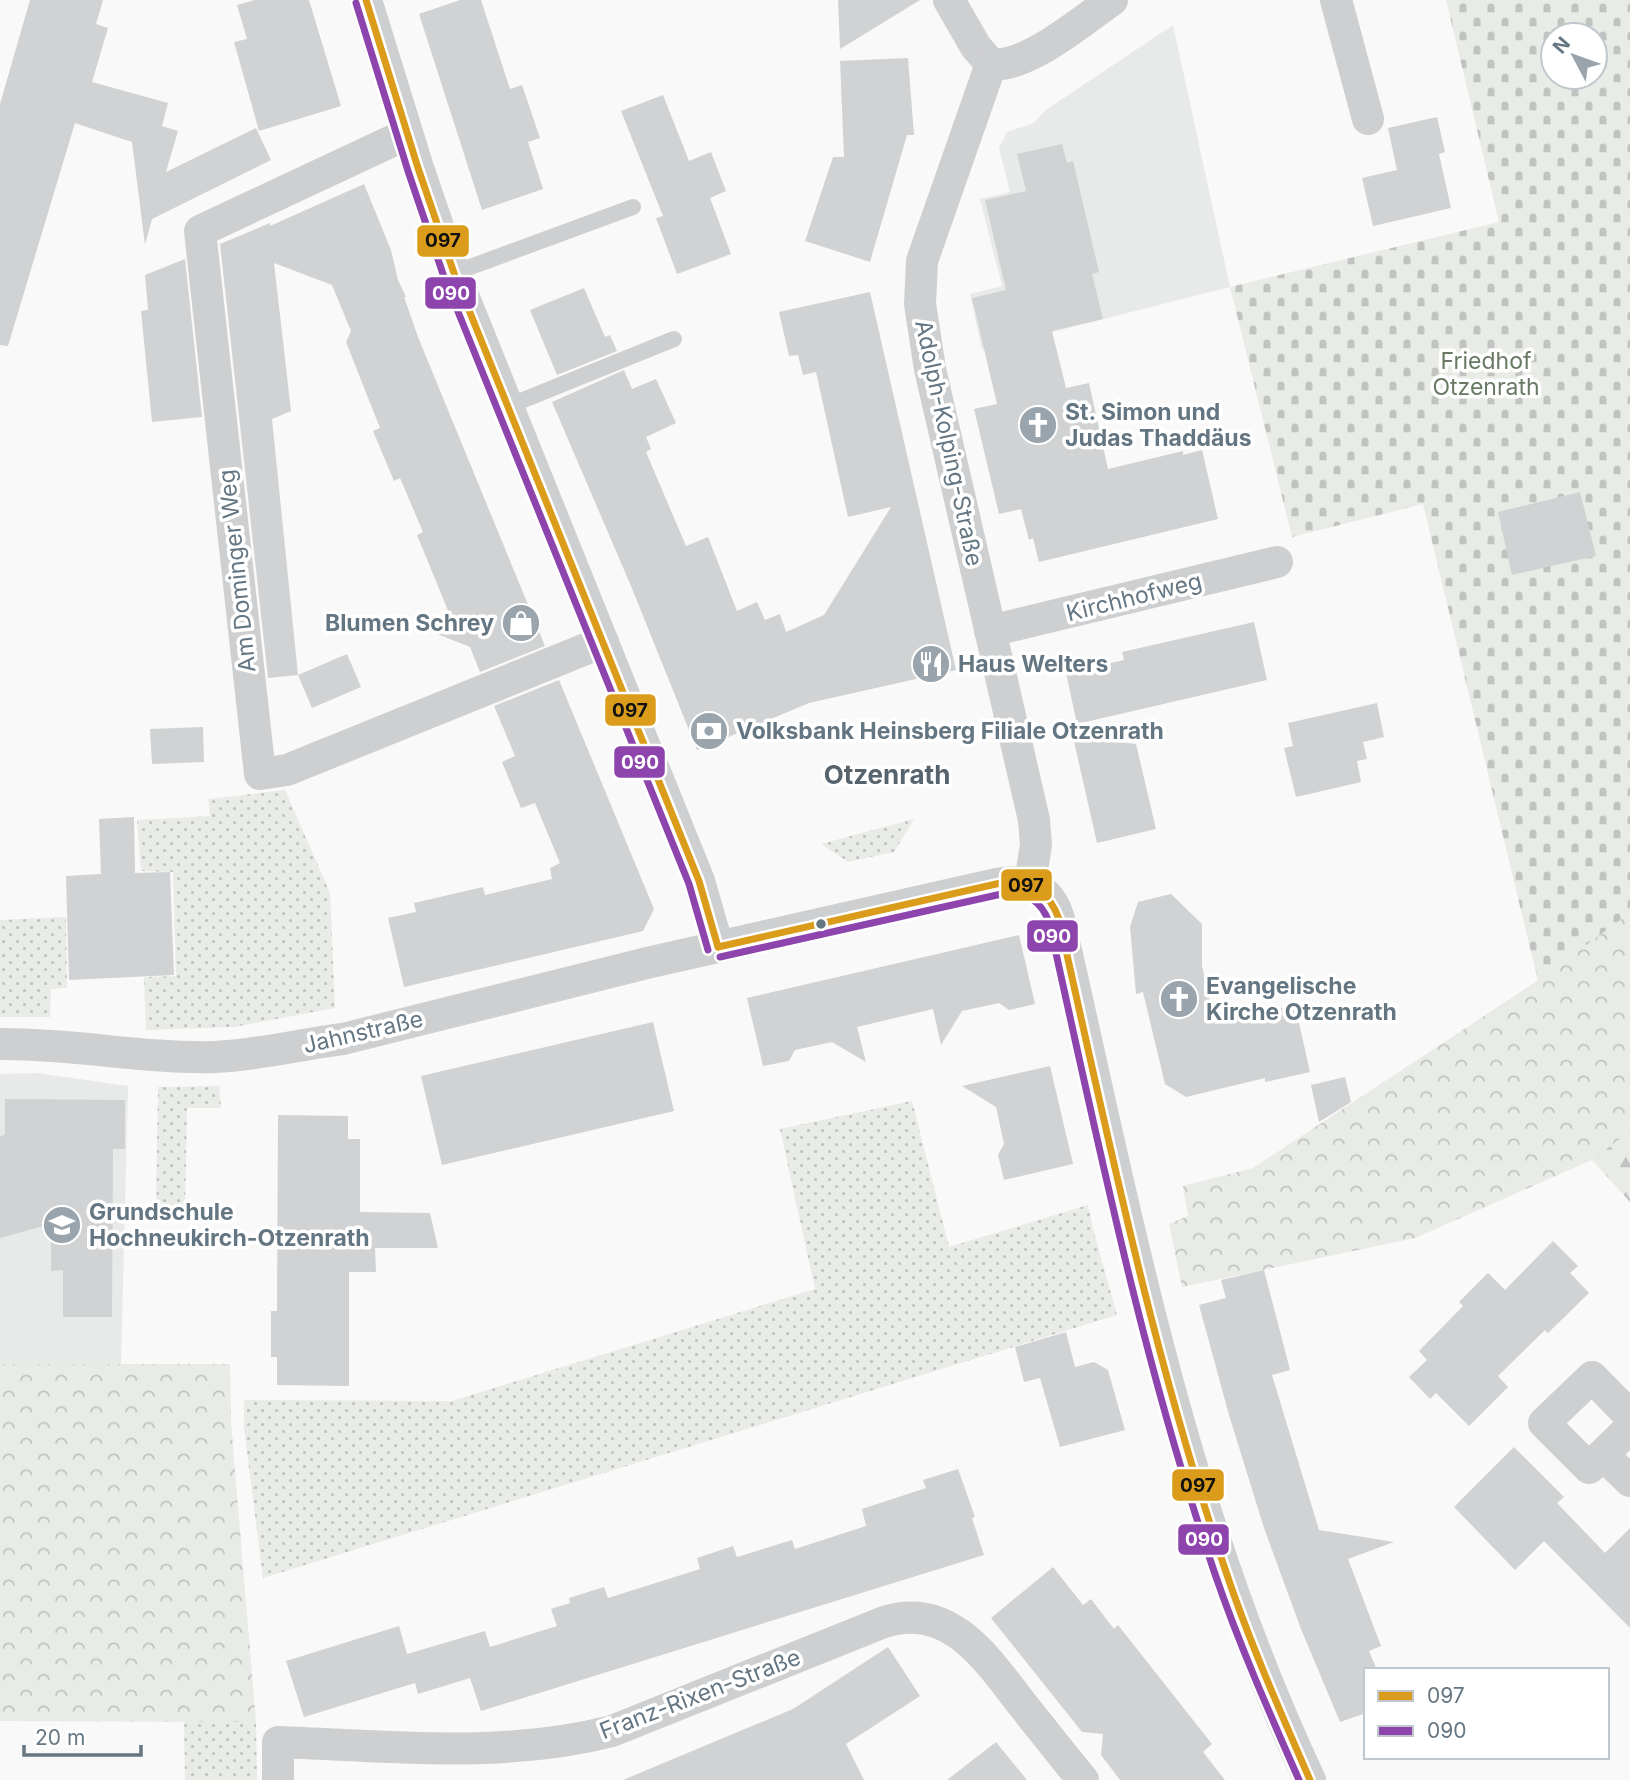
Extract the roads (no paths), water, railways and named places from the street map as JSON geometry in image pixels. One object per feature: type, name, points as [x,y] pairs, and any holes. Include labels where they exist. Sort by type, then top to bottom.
[{"type":"street","points":[[366,0],[454,273],[699,881],[718,947]]},
{"type":"street","points":[[949,0],[976,47],[991,64],[1009,64],[1028,56],[1112,0]]},
{"type":"street","points":[[1336,0],[1368,119]]},
{"type":"street","name":"Adolph-Kolping-Straße","points":[[991,64],[922,261],[919,289],[930,369],[1036,830],[1030,883]]},
{"type":"street","name":"Am Dominger Weg","points":[[407,134],[200,230],[260,774],[287,770],[603,642]]},
{"type":"street","name":"Kirchhofweg","points":[[990,631],[1277,562]]},
{"type":"street","name":"Jahnstraße","points":[[0,1044],[60,1046],[123,1054],[216,1057],[279,1050],[343,1039],[718,947],[996,884],[1016,881],[1030,883]]},
{"type":"street","points":[[1030,883],[1051,899],[1059,919],[1152,1324],[1196,1486],[1240,1616],[1310,1780]]},
{"type":"street","points":[[1630,1416],[1592,1377],[1544,1423],[1589,1468],[1630,1428]]},
{"type":"street","points":[[1603,1455],[1630,1481]]},
{"type":"street","name":"Franz-Rixen-Straße","points":[[278,1780],[278,1742],[490,1749],[568,1741],[612,1731],[884,1622],[909,1618],[938,1623],[974,1645],[1083,1780]]},
{"type":"lane","points":[[454,273],[633,207]]},
{"type":"lane","points":[[506,407],[674,339]]},
{"type":"place","name":"St. Simon und Judas Thaddäus","points":[[1038,425]]},
{"type":"place","name":"Blumen Schrey","points":[[521,623]]},
{"type":"place","name":"Haus Welters","points":[[931,664]]},
{"type":"place","name":"Volksbank Heinsberg Filiale Otzenrath","points":[[709,731]]},
{"type":"place","name":"Evangelische Kirche Otzenrath","points":[[1179,999]]},
{"type":"place","name":"Grundschule Hochneukirch-Otzenrath","points":[[62,1225]]},
{"type":"district","name":"Otzenrath","points":[[887,775]]},
{"type":"park label","name":"Friedhof Otzenrath","points":[[1486,374]]}]
